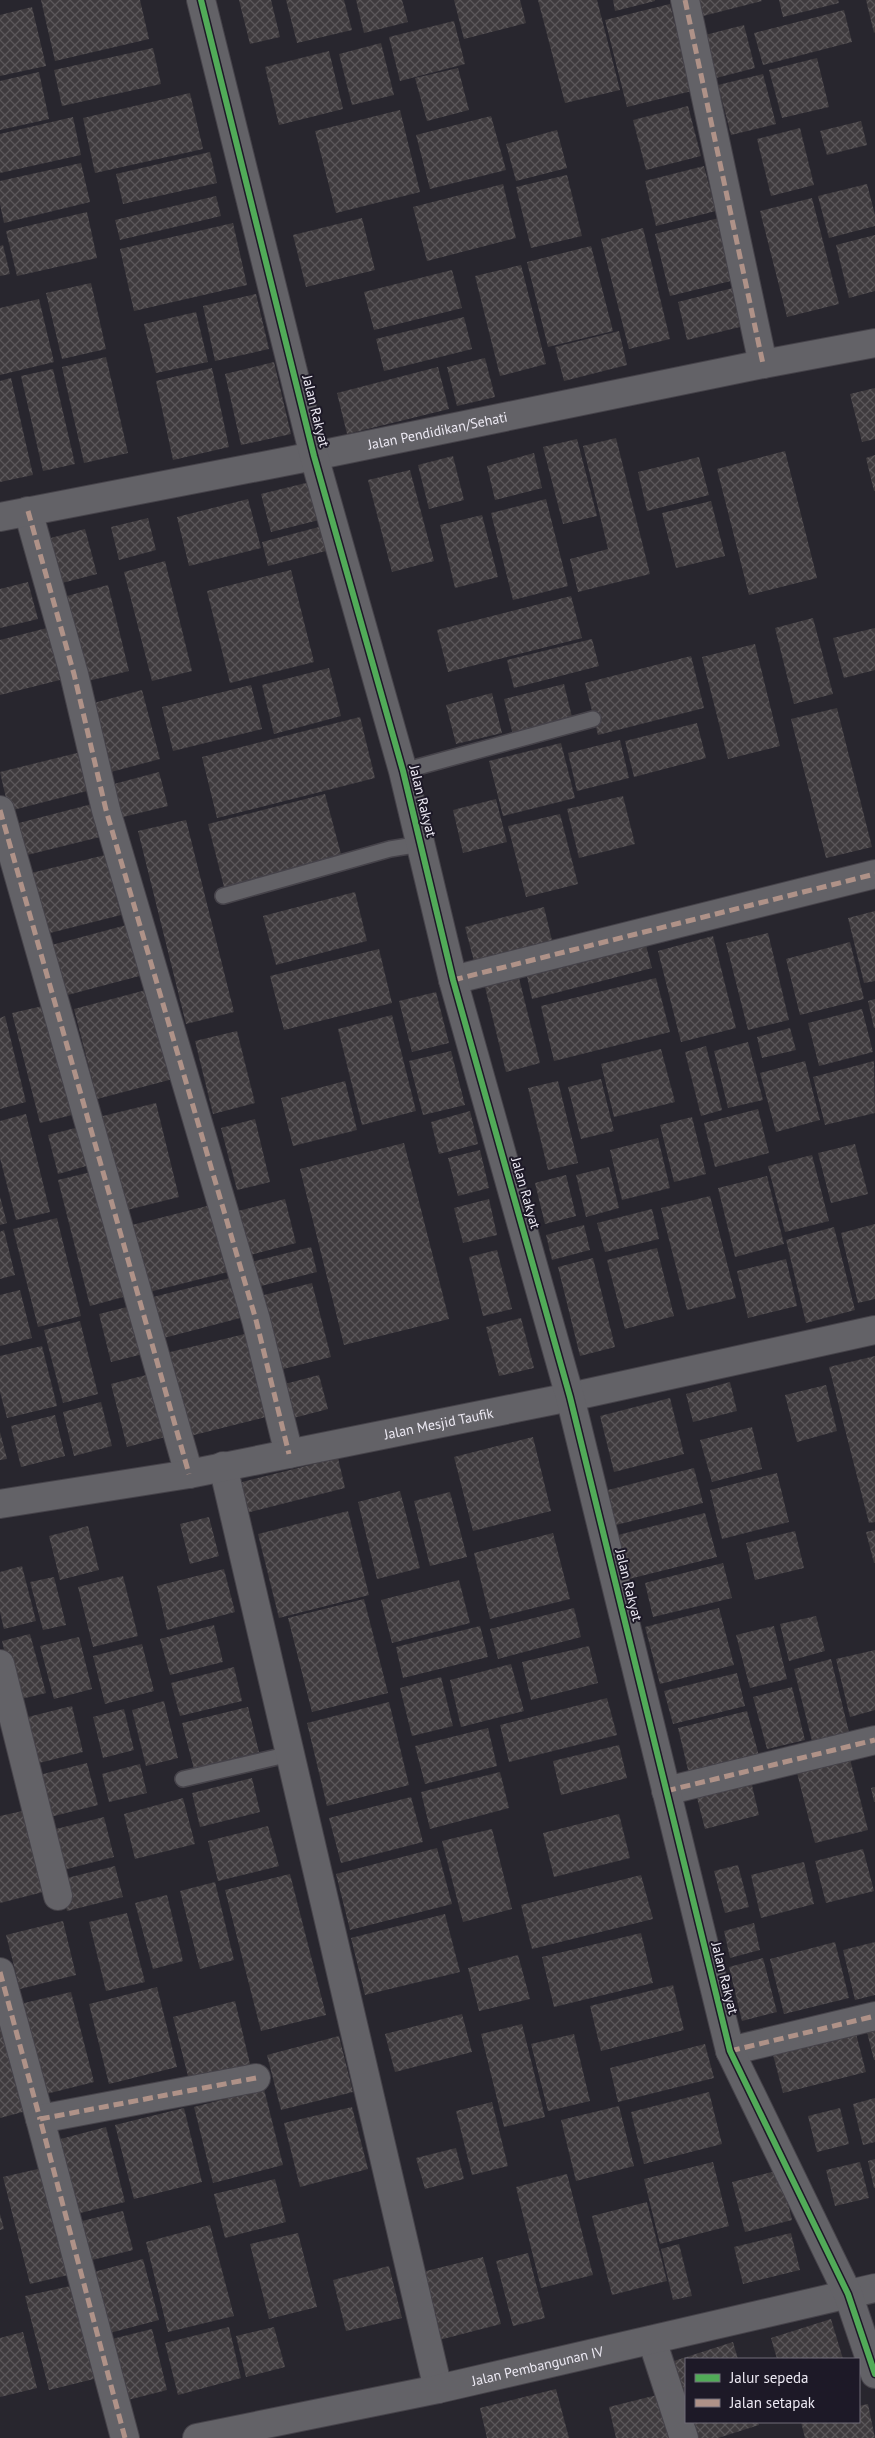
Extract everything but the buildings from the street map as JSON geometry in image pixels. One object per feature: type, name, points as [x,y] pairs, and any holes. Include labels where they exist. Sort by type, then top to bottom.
[{"type":"street","name":"Jalan Rakyat","points":[[201,0],[314,456],[403,771],[453,980],[570,1396],[730,2051],[848,2294],[875,2374]]},
{"type":"street","points":[[685,0],[763,364]]},
{"type":"street","name":"Jalan Pendidikan/Sehati","points":[[0,516],[314,456],[763,364],[875,343]]},
{"type":"street","points":[[28,511],[74,674],[106,810],[256,1320],[289,1454]]},
{"type":"street","points":[[0,810],[189,1474]]},
{"type":"street","points":[[453,980],[875,874]]},
{"type":"street","name":"Jalan Mesjid Taufik","points":[[0,1504],[189,1474],[570,1396],[875,1330]]},
{"type":"street","points":[[223,1466],[438,2389]]},
{"type":"street","points":[[0,1664],[58,1896]]},
{"type":"street","points":[[666,1792],[875,1740]]},
{"type":"street","points":[[0,1972],[125,2438]]},
{"type":"street","points":[[730,2051],[875,2016]]},
{"type":"street","points":[[40,2119],[256,2078]]},
{"type":"street","name":"Jalan Pembangunan IV","points":[[196,2438],[438,2389],[875,2288]]},
{"type":"street","points":[[652,2340],[684,2438]]},
{"type":"lane","points":[[403,771],[593,719]]},
{"type":"lane","points":[[223,896],[390,849],[420,844]]},
{"type":"lane","points":[[183,1779],[290,1754]]},
{"type":"marked path","points":[[685,0],[763,364]]},
{"type":"marked path","points":[[28,511],[74,674],[106,810],[256,1320],[289,1454]]},
{"type":"marked path","points":[[0,810],[189,1474]]},
{"type":"marked path","points":[[453,980],[875,874]]},
{"type":"marked path","points":[[666,1791],[875,1740]]},
{"type":"marked path","points":[[0,1972],[40,2119]]},
{"type":"marked path","points":[[730,2051],[875,2016]]},
{"type":"marked path","points":[[125,2438],[40,2119],[256,2078]]},
{"type":"cycle path","points":[[201,0],[314,456],[403,771],[453,980],[570,1397],[730,2051],[848,2294],[875,2374]]}]
